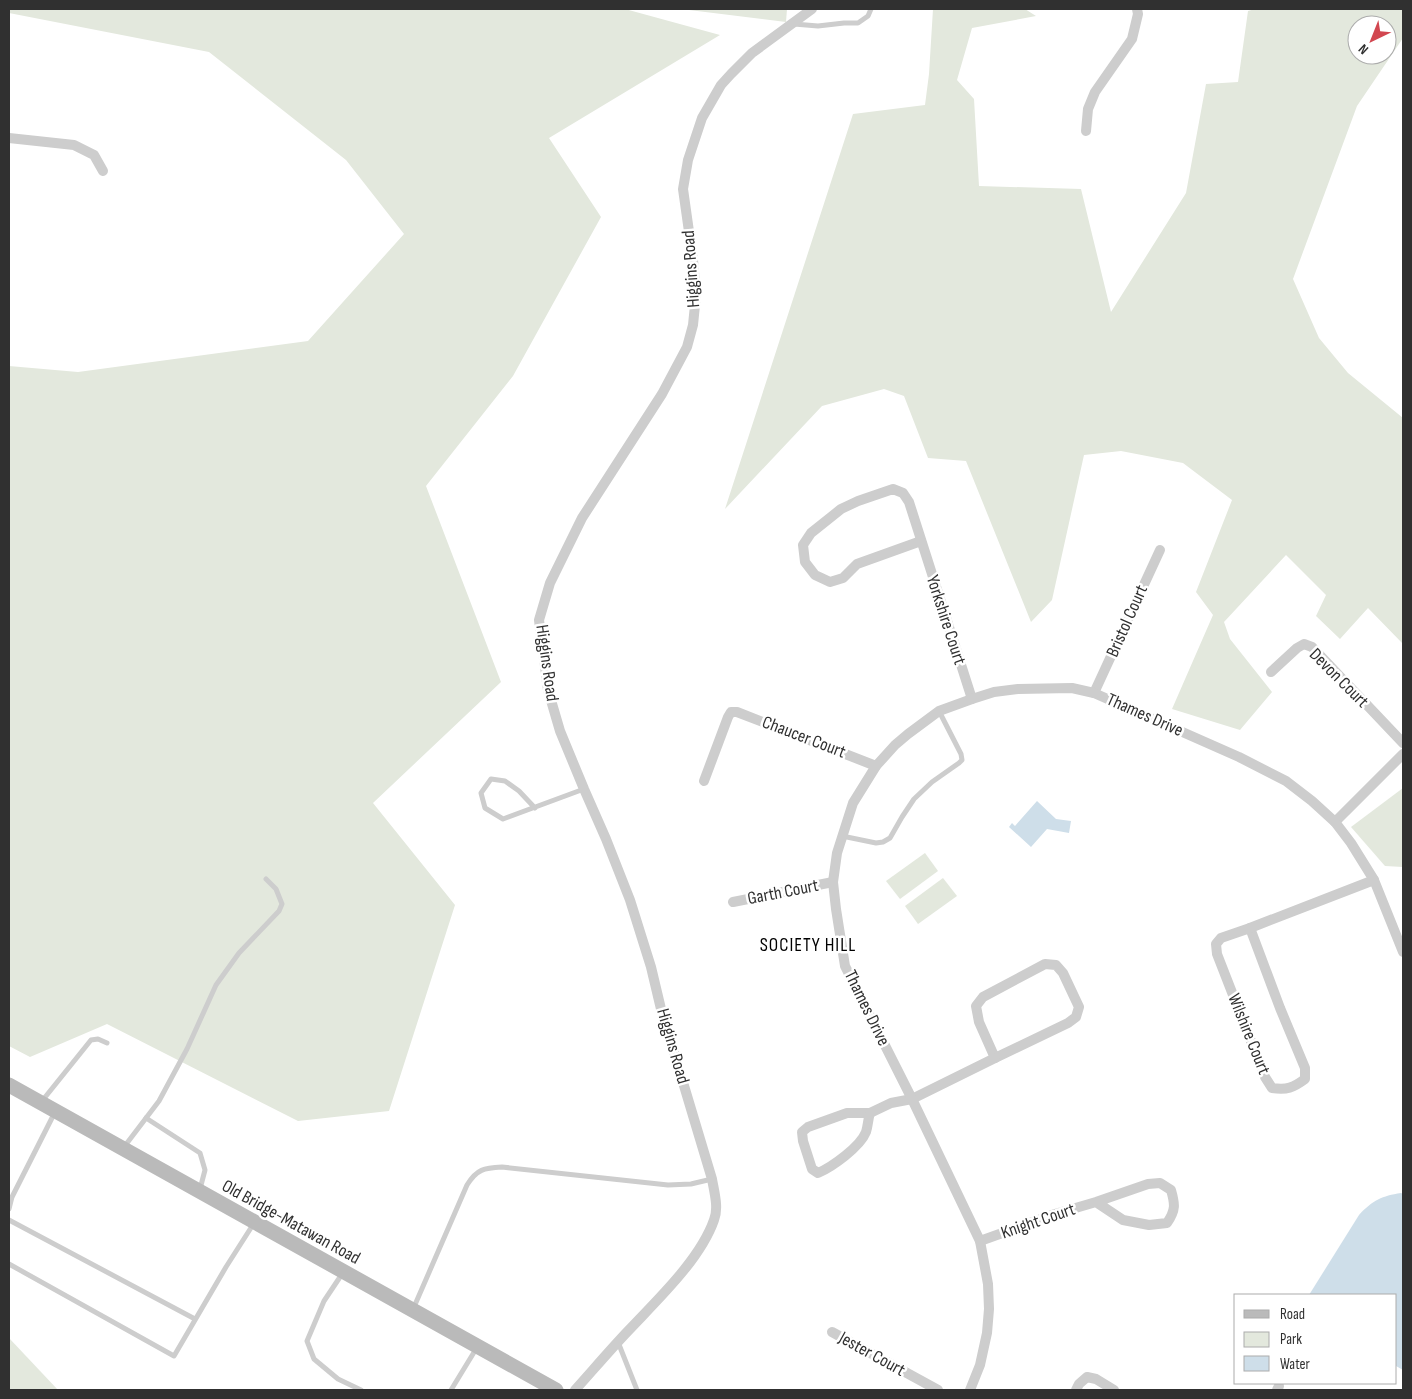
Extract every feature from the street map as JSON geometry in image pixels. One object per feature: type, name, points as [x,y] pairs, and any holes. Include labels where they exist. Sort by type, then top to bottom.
[{"type":"main road","name":"Old Bridge-Matawan Road","points":[[9,1085],[556,1390]]},
{"type":"street","name":"Higgins Road","points":[[575,1390],[697,1252],[715,1218],[716,1198],[661,1009],[651,967],[630,900],[560,731],[548,690],[539,620],[550,583],[582,518],[662,394],[687,347],[693,325],[696,295],[683,189],[688,160],[702,118],[721,85],[731,74],[752,54],[812,9]]},
{"type":"street","points":[[1086,131],[1088,109],[1095,92],[1132,38],[1138,14],[1137,9]]},
{"type":"street","points":[[9,138],[74,145],[94,155],[103,171]]},
{"type":"street","name":"Yorkshire Court","points":[[921,541],[857,564],[843,578],[830,582],[815,575],[805,562],[803,545],[811,533],[841,509],[893,489],[904,493],[909,502],[972,698]]},
{"type":"street","name":"Bristol Court","points":[[1094,693],[1160,550]]},
{"type":"street","name":"Devon Court","points":[[1271,672],[1297,648],[1304,644],[1312,647],[1403,743]]},
{"type":"street","name":"Thames Drive","points":[[970,1390],[980,1365],[987,1333],[989,1310],[988,1284],[980,1241],[912,1099],[845,966],[836,909],[833,882],[837,853],[854,802],[876,766],[895,745],[939,711],[972,698],[994,692],[1018,689],[1072,688],[1094,693],[1239,757],[1286,781],[1312,801],[1335,822],[1351,843],[1374,880],[1403,952]]},
{"type":"street","name":"Chaucer Court","points":[[704,781],[731,712],[738,712],[876,766]]},
{"type":"street","points":[[1335,822],[1403,754]]},
{"type":"street","name":"Wilshire Court","points":[[1250,928],[1305,1068],[1305,1078],[1297,1086],[1284,1090],[1272,1088],[1265,1077],[1217,954],[1216,944],[1221,938],[1374,880]]},
{"type":"street","name":"Garth Court","points":[[733,902],[833,882]]},
{"type":"street","points":[[870,1113],[866,1132],[857,1144],[828,1169],[818,1173],[812,1169],[802,1132],[808,1127],[847,1113],[870,1113],[891,1103],[912,1099],[1068,1023],[1076,1017],[1079,1007],[1063,972],[1056,965],[1045,964],[1037,968],[983,997],[976,1006],[979,1022],[995,1058]]},
{"type":"street","name":"Knight Court","points":[[980,1241],[1148,1184],[1160,1184],[1171,1190],[1175,1202],[1172,1216],[1167,1223],[1149,1225],[1124,1220],[1096,1202]]},
{"type":"street","name":"Jester Court","points":[[832,1332],[938,1390]]},
{"type":"street","points":[[1076,1390],[1087,1376],[1114,1390]]},
{"type":"lane","points":[[791,24],[818,26],[858,23],[868,16],[871,9]]},
{"type":"lane","points":[[842,836],[876,844],[890,838],[914,799],[932,782],[962,760],[961,754],[939,711]]},
{"type":"lane","points":[[536,808],[520,791],[504,781],[491,779],[481,793],[485,808],[503,819],[536,808],[584,789]]},
{"type":"lane","points":[[122,1149],[159,1101],[187,1049],[216,985],[239,952],[274,917],[282,904],[276,889],[266,879]]},
{"type":"lane","points":[[40,1103],[91,1040],[98,1039],[107,1043]]},
{"type":"lane","points":[[9,1208],[12,1198],[56,1111]]},
{"type":"lane","points":[[146,1118],[200,1153],[205,1170],[200,1192]]},
{"type":"lane","points":[[413,1310],[467,1185],[472,1176],[485,1168],[502,1167],[668,1185],[691,1184],[712,1179]]},
{"type":"lane","points":[[9,1220],[195,1319]]},
{"type":"lane","points":[[9,1264],[174,1356],[254,1222]]},
{"type":"lane","points":[[343,1272],[324,1301],[307,1341],[314,1359],[338,1379],[360,1390]]},
{"type":"lane","points":[[618,1342],[637,1390]]},
{"type":"lane","points":[[451,1390],[478,1346]]},
{"type":"green space","points":[[9,9],[625,9],[720,35],[549,138],[601,217],[513,376],[426,486],[501,682],[373,803],[455,905],[389,1111],[298,1121],[107,1024],[30,1057],[9,1046],[9,366],[78,372],[308,341],[404,234],[346,160],[209,52],[9,13]]},
{"type":"green space","points":[[681,9],[787,9],[786,22]]},
{"type":"green space","points":[[933,9],[1025,9],[1036,16],[972,28],[957,80],[974,99],[979,186],[1081,189],[1111,312],[1186,193],[1206,84],[1238,82],[1248,11],[1255,9],[1403,9],[1403,38],[1397,47],[1397,15],[1347,15],[1347,65],[1385,65],[1357,106],[1293,279],[1319,338],[1348,373],[1403,418],[1403,644],[1368,608],[1340,639],[1316,616],[1326,595],[1286,555],[1224,622],[1230,639],[1272,692],[1240,730],[1172,709],[1213,615],[1196,592],[1232,500],[1183,463],[1121,451],[1084,455],[1052,600],[1031,622],[966,461],[928,458],[904,396],[884,389],[822,406],[725,509],[853,114],[925,105]]},
{"type":"green space","points":[[1403,788],[1403,867],[1385,866],[1351,827]]},
{"type":"green space","points":[[925,853],[938,871],[900,899],[886,881]]},
{"type":"green space","points":[[943,878],[957,896],[918,924],[905,906]]},
{"type":"green space","points":[[9,1338],[58,1390],[9,1390]]},
{"type":"water","points":[[1037,801],[1056,819],[1071,821],[1069,833],[1047,829],[1031,847],[1009,827],[1012,823],[1015,826]]},
{"type":"water","points":[[1403,1194],[1403,1370],[1397,1367],[1397,1294],[1310,1294],[1359,1215],[1378,1200],[1388,1196]]},
{"type":"district","name":"SOCIETY HILL","points":[[808,945]]}]
